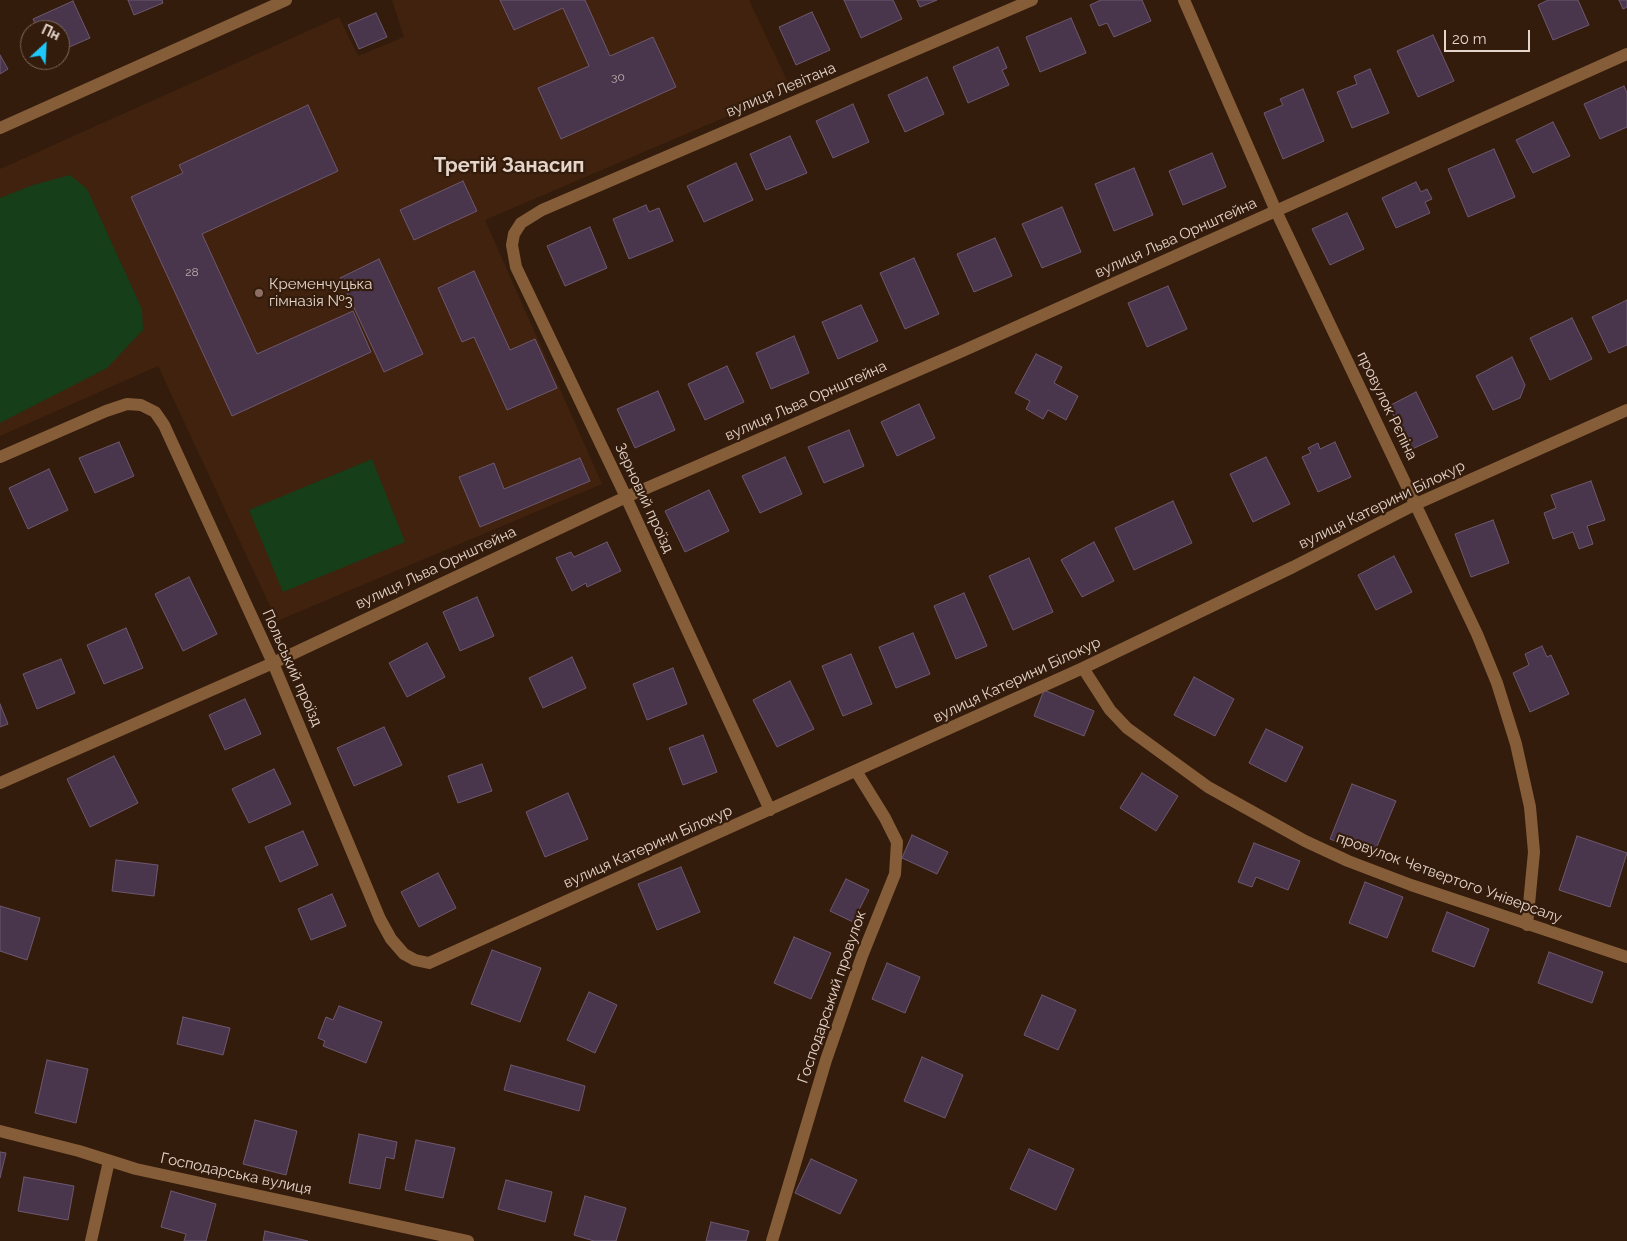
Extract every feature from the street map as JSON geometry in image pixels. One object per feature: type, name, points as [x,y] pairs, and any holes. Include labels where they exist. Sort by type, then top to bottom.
[{"type":"street","points":[[0,128],[286,0]]},
{"type":"street","name":"вулиця Левітана","points":[[542,210],[1032,0]]},
{"type":"street","name":"провулок Рєпіна","points":[[1184,0],[1276,211],[1477,634],[1497,683],[1516,744],[1530,807],[1534,852],[1527,925]]},
{"type":"street","name":"вулиця Льва Орнштейна","points":[[0,783],[273,663],[626,497],[1276,211],[1627,54]]},
{"type":"street","name":"Зерновий проїзд","points":[[542,210],[521,223],[514,234],[512,245],[513,257],[770,810]]},
{"type":"street","name":"Польський проїзд","points":[[0,457],[106,411],[127,404],[141,405],[155,412],[164,425],[273,663],[380,919],[391,939],[404,954],[415,960]]},
{"type":"street","name":"вулиця Катерини Білокур","points":[[415,960],[429,962],[442,957],[1083,668],[1293,568],[1416,504],[1627,410]]},
{"type":"street","name":"провулок Четвертого Універсалу","points":[[1083,668],[1110,710],[1127,728],[1208,787],[1305,840],[1348,861],[1527,925],[1627,958]]},
{"type":"street","name":"Господарський провулок","points":[[772,1241],[826,1060],[862,956],[894,874],[896,842],[885,818],[856,771]]},
{"type":"street","name":"Господарська вулиця","points":[[0,1132],[136,1169],[468,1241]]},
{"type":"street","points":[[91,1241],[109,1161]]},
{"type":"shaded area","name":"Кременчуцька гімназія №3","points":[[392,0],[749,0],[791,89],[485,220],[602,484],[277,621],[158,366],[0,436],[0,169],[339,17],[358,56],[404,37]]},
{"type":"green space","points":[[70,175],[87,189],[142,309],[143,330],[107,368],[0,423],[0,198],[33,185]]},
{"type":"green space","points":[[372,459],[405,542],[283,592],[249,510]]},
{"type":"building","points":[[128,0],[162,0],[163,3],[134,15]]},
{"type":"building","points":[[500,0],[585,0],[610,56],[653,37],[676,87],[561,139],[538,88],[589,66],[563,8],[514,30]]},
{"type":"building","points":[[844,0],[893,0],[902,19],[861,38]]},
{"type":"building","points":[[917,0],[937,0],[920,7]]},
{"type":"building","points":[[1101,0],[1142,0],[1151,21],[1114,37],[1107,23],[1099,26],[1090,5]]},
{"type":"building","points":[[1548,0],[1578,0],[1589,25],[1553,40],[1538,5]]},
{"type":"building","points":[[1619,0],[1627,0],[1627,7],[1623,9]]},
{"type":"building","points":[[73,1],[90,38],[70,47],[70,20],[33,19]]},
{"type":"building","points":[[812,12],[830,50],[796,65],[779,27]]},
{"type":"building","points":[[376,13],[387,37],[359,49],[348,25]]},
{"type":"building","points":[[1071,18],[1086,53],[1040,72],[1026,37]]},
{"type":"building","points":[[1433,35],[1454,81],[1418,97],[1397,51]]},
{"type":"building","points":[[998,47],[1007,68],[1002,70],[1009,85],[968,103],[953,67]]},
{"type":"building","points":[[0,55],[8,69],[0,74]]},
{"type":"building","points":[[1370,69],[1389,113],[1352,128],[1337,92],[1357,84],[1354,76]]},
{"type":"building","points":[[927,77],[944,114],[905,132],[888,95]]},
{"type":"building","points":[[1624,86],[1627,93],[1627,127],[1600,139],[1584,104]]},
{"type":"building","points":[[1303,89],[1324,141],[1283,159],[1264,113],[1283,105],[1280,99]]},
{"type":"building","points":[[853,104],[869,142],[833,158],[816,121]]},
{"type":"building","points":[[308,105],[338,171],[202,234],[257,354],[353,311],[371,352],[232,416],[131,197],[183,173],[179,165]]},
{"type":"building","points":[[1553,122],[1570,156],[1533,173],[1516,140]]},
{"type":"building","points":[[790,136],[807,173],[766,190],[750,154]]},
{"type":"building","points":[[1494,149],[1515,197],[1468,217],[1448,169]]},
{"type":"building","points":[[1212,153],[1226,187],[1183,205],[1169,171]]},
{"type":"building","points":[[736,163],[753,200],[704,222],[687,186]]},
{"type":"building","points":[[1134,168],[1153,215],[1114,231],[1095,184]]},
{"type":"building","points":[[463,181],[477,211],[414,240],[400,210]]},
{"type":"building","points":[[1416,182],[1421,192],[1427,189],[1432,199],[1425,202],[1430,213],[1396,228],[1382,198]]},
{"type":"building","points":[[646,205],[649,212],[659,208],[673,241],[629,259],[613,219]]},
{"type":"building","points":[[1062,207],[1081,252],[1042,268],[1022,224]]},
{"type":"building","points":[[1347,213],[1364,249],[1330,265],[1312,229]]},
{"type":"building","points":[[590,227],[607,268],[565,286],[547,246]]},
{"type":"building","points":[[995,238],[1012,276],[974,292],[957,254]]},
{"type":"building","points":[[914,258],[939,314],[905,329],[880,273]]},
{"type":"building","points":[[379,259],[423,354],[384,372],[340,278]]},
{"type":"building","points":[[474,271],[510,350],[535,339],[557,388],[507,410],[474,337],[462,342],[438,288]]},
{"type":"building","points":[[1168,286],[1187,329],[1147,347],[1128,303]]},
{"type":"building","points":[[1627,300],[1627,345],[1609,353],[1592,317]]},
{"type":"building","points":[[861,305],[878,341],[838,359],[822,322]]},
{"type":"building","points":[[1572,318],[1592,359],[1550,380],[1530,338]]},
{"type":"building","points":[[794,336],[809,373],[771,389],[756,353]]},
{"type":"building","points":[[1036,354],[1062,367],[1054,383],[1078,396],[1066,420],[1048,410],[1043,419],[1026,409],[1030,401],[1015,393]]},
{"type":"building","points":[[1512,357],[1525,385],[1520,398],[1493,410],[1476,376]]},
{"type":"building","points":[[727,366],[744,402],[705,420],[688,384]]},
{"type":"building","points":[[658,391],[675,430],[635,448],[617,409]]},
{"type":"building","points":[[1416,392],[1438,437],[1410,450],[1389,406]]},
{"type":"building","points":[[919,404],[935,438],[897,456],[881,422]]},
{"type":"building","points":[[849,430],[864,466],[824,483],[808,447]]},
{"type":"building","points":[[119,442],[134,476],[95,493],[79,458]]},
{"type":"building","points":[[1335,442],[1351,477],[1318,492],[1302,457],[1311,453],[1308,448],[1318,443],[1320,449]]},
{"type":"building","points":[[785,457],[802,494],[760,513],[742,476]]},
{"type":"building","points":[[1266,457],[1290,504],[1253,522],[1230,474]]},
{"type":"building","points":[[580,458],[590,481],[480,527],[459,477],[494,463],[504,489]]},
{"type":"building","points":[[49,469],[68,510],[28,529],[9,488]]},
{"type":"building","points":[[1591,481],[1605,520],[1587,526],[1593,544],[1579,549],[1573,532],[1553,539],[1544,513],[1556,508],[1551,495]]},
{"type":"building","points":[[709,490],[729,531],[685,552],[665,511]]},
{"type":"building","points":[[1173,501],[1192,543],[1134,570],[1115,528]]},
{"type":"building","points":[[1493,520],[1509,563],[1471,577],[1455,534]]},
{"type":"building","points":[[607,542],[621,571],[587,587],[586,583],[572,591],[556,558],[571,552],[574,557]]},
{"type":"building","points":[[1094,542],[1114,581],[1082,597],[1061,560]]},
{"type":"building","points":[[1394,556],[1412,592],[1376,610],[1358,575]]},
{"type":"building","points":[[1029,558],[1053,612],[1013,630],[989,576]]},
{"type":"building","points":[[189,577],[217,634],[183,651],[155,594]]},
{"type":"building","points":[[964,593],[987,646],[956,659],[934,606]]},
{"type":"building","points":[[477,597],[494,636],[460,651],[443,612]]},
{"type":"building","points":[[126,628],[143,668],[104,684],[87,645]]},
{"type":"building","points":[[913,633],[930,674],[896,688],[879,647]]},
{"type":"building","points":[[427,643],[445,677],[407,697],[389,663]]},
{"type":"building","points":[[1542,646],[1547,657],[1551,655],[1569,694],[1530,712],[1513,673],[1529,665],[1525,654]]},
{"type":"building","points":[[851,654],[872,704],[843,716],[822,666]]},
{"type":"building","points":[[572,657],[586,688],[543,708],[529,678]]},
{"type":"building","points":[[61,659],[75,693],[37,709],[23,674]]},
{"type":"building","points":[[673,668],[687,704],[647,720],[633,684]]},
{"type":"building","points":[[1194,677],[1234,699],[1215,736],[1174,715]]},
{"type":"building","points":[[790,681],[814,729],[777,747],[753,700]]},
{"type":"building","points":[[1044,690],[1094,711],[1084,736],[1034,716]]},
{"type":"building","points":[[245,699],[261,734],[225,750],[209,715]]},
{"type":"building","points":[[0,704],[8,724],[0,727]]},
{"type":"building","points":[[384,727],[402,765],[354,786],[337,748]]},
{"type":"building","points":[[1266,729],[1303,747],[1286,782],[1249,763]]},
{"type":"building","points":[[703,735],[717,772],[683,785],[669,748]]},
{"type":"building","points":[[114,756],[138,803],[90,827],[67,779]]},
{"type":"building","points":[[482,764],[492,791],[458,803],[448,776]]},
{"type":"building","points":[[274,769],[291,804],[249,823],[232,789]]},
{"type":"building","points":[[1142,773],[1178,796],[1156,831],[1120,808]]},
{"type":"building","points":[[1352,784],[1396,801],[1373,856],[1330,839]]},
{"type":"building","points":[[568,793],[588,839],[545,857],[526,812]]},
{"type":"building","points":[[303,831],[318,865],[280,882],[265,847]]},
{"type":"building","points":[[912,835],[948,852],[937,874],[902,858]]},
{"type":"building","points":[[1577,836],[1627,853],[1610,907],[1559,890]]},
{"type":"building","points":[[1254,843],[1300,861],[1288,890],[1256,877],[1252,887],[1238,882]]},
{"type":"building","points":[[116,860],[158,865],[154,896],[112,891]]},
{"type":"building","points":[[681,867],[700,912],[657,930],[638,884]]},
{"type":"building","points":[[438,873],[456,908],[419,927],[401,892]]},
{"type":"building","points":[[846,879],[869,890],[853,922],[830,911]]},
{"type":"building","points":[[1365,882],[1403,897],[1387,938],[1349,923]]},
{"type":"building","points":[[332,894],[346,926],[311,940],[298,909]]},
{"type":"building","points":[[0,906],[40,918],[27,960],[0,951]]},
{"type":"building","points":[[1447,912],[1489,929],[1474,967],[1432,951]]},
{"type":"building","points":[[794,937],[831,953],[811,999],[774,983]]},
{"type":"building","points":[[492,950],[541,968],[520,1022],[471,1004]]},
{"type":"building","points":[[1549,952],[1603,972],[1592,1003],[1538,983]]},
{"type":"building","points":[[887,963],[920,977],[905,1013],[872,999]]},
{"type":"building","points":[[589,992],[617,1005],[595,1053],[567,1040]]},
{"type":"building","points":[[1042,995],[1076,1010],[1058,1050],[1024,1035]]},
{"type":"building","points":[[339,1006],[382,1022],[366,1063],[323,1046],[325,1041],[318,1038],[326,1017],[333,1020]]},
{"type":"building","points":[[183,1017],[230,1028],[223,1055],[177,1044]]},
{"type":"building","points":[[922,1057],[963,1075],[945,1118],[904,1101]]},
{"type":"building","points":[[47,1060],[88,1069],[76,1123],[35,1113]]},
{"type":"building","points":[[511,1065],[585,1086],[579,1111],[504,1090]]},
{"type":"building","points":[[255,1120],[297,1131],[286,1175],[243,1164]]},
{"type":"building","points":[[359,1134],[397,1142],[394,1159],[386,1157],[380,1189],[349,1183]]},
{"type":"building","points":[[416,1140],[455,1148],[443,1198],[405,1190]]},
{"type":"building","points":[[1029,1149],[1074,1169],[1056,1210],[1010,1189]]},
{"type":"building","points":[[0,1152],[6,1153],[0,1178]]},
{"type":"building","points":[[811,1159],[857,1180],[840,1214],[795,1193]]},
{"type":"building","points":[[24,1177],[74,1186],[68,1220],[18,1211]]},
{"type":"building","points":[[506,1180],[552,1192],[545,1222],[498,1209]]},
{"type":"building","points":[[171,1191],[216,1204],[206,1241],[184,1241],[186,1234],[161,1227]]},
{"type":"building","points":[[585,1196],[626,1208],[616,1241],[594,1241],[574,1235]]},
{"type":"building","points":[[711,1222],[749,1231],[746,1241],[706,1241]]},
{"type":"building","points":[[265,1231],[308,1241],[263,1241]]},
{"type":"place","name":"Кременчуцька гімназія №3","points":[[259,293]]},
{"type":"district","name":"Третій Занасип","points":[[509,166]]}]
